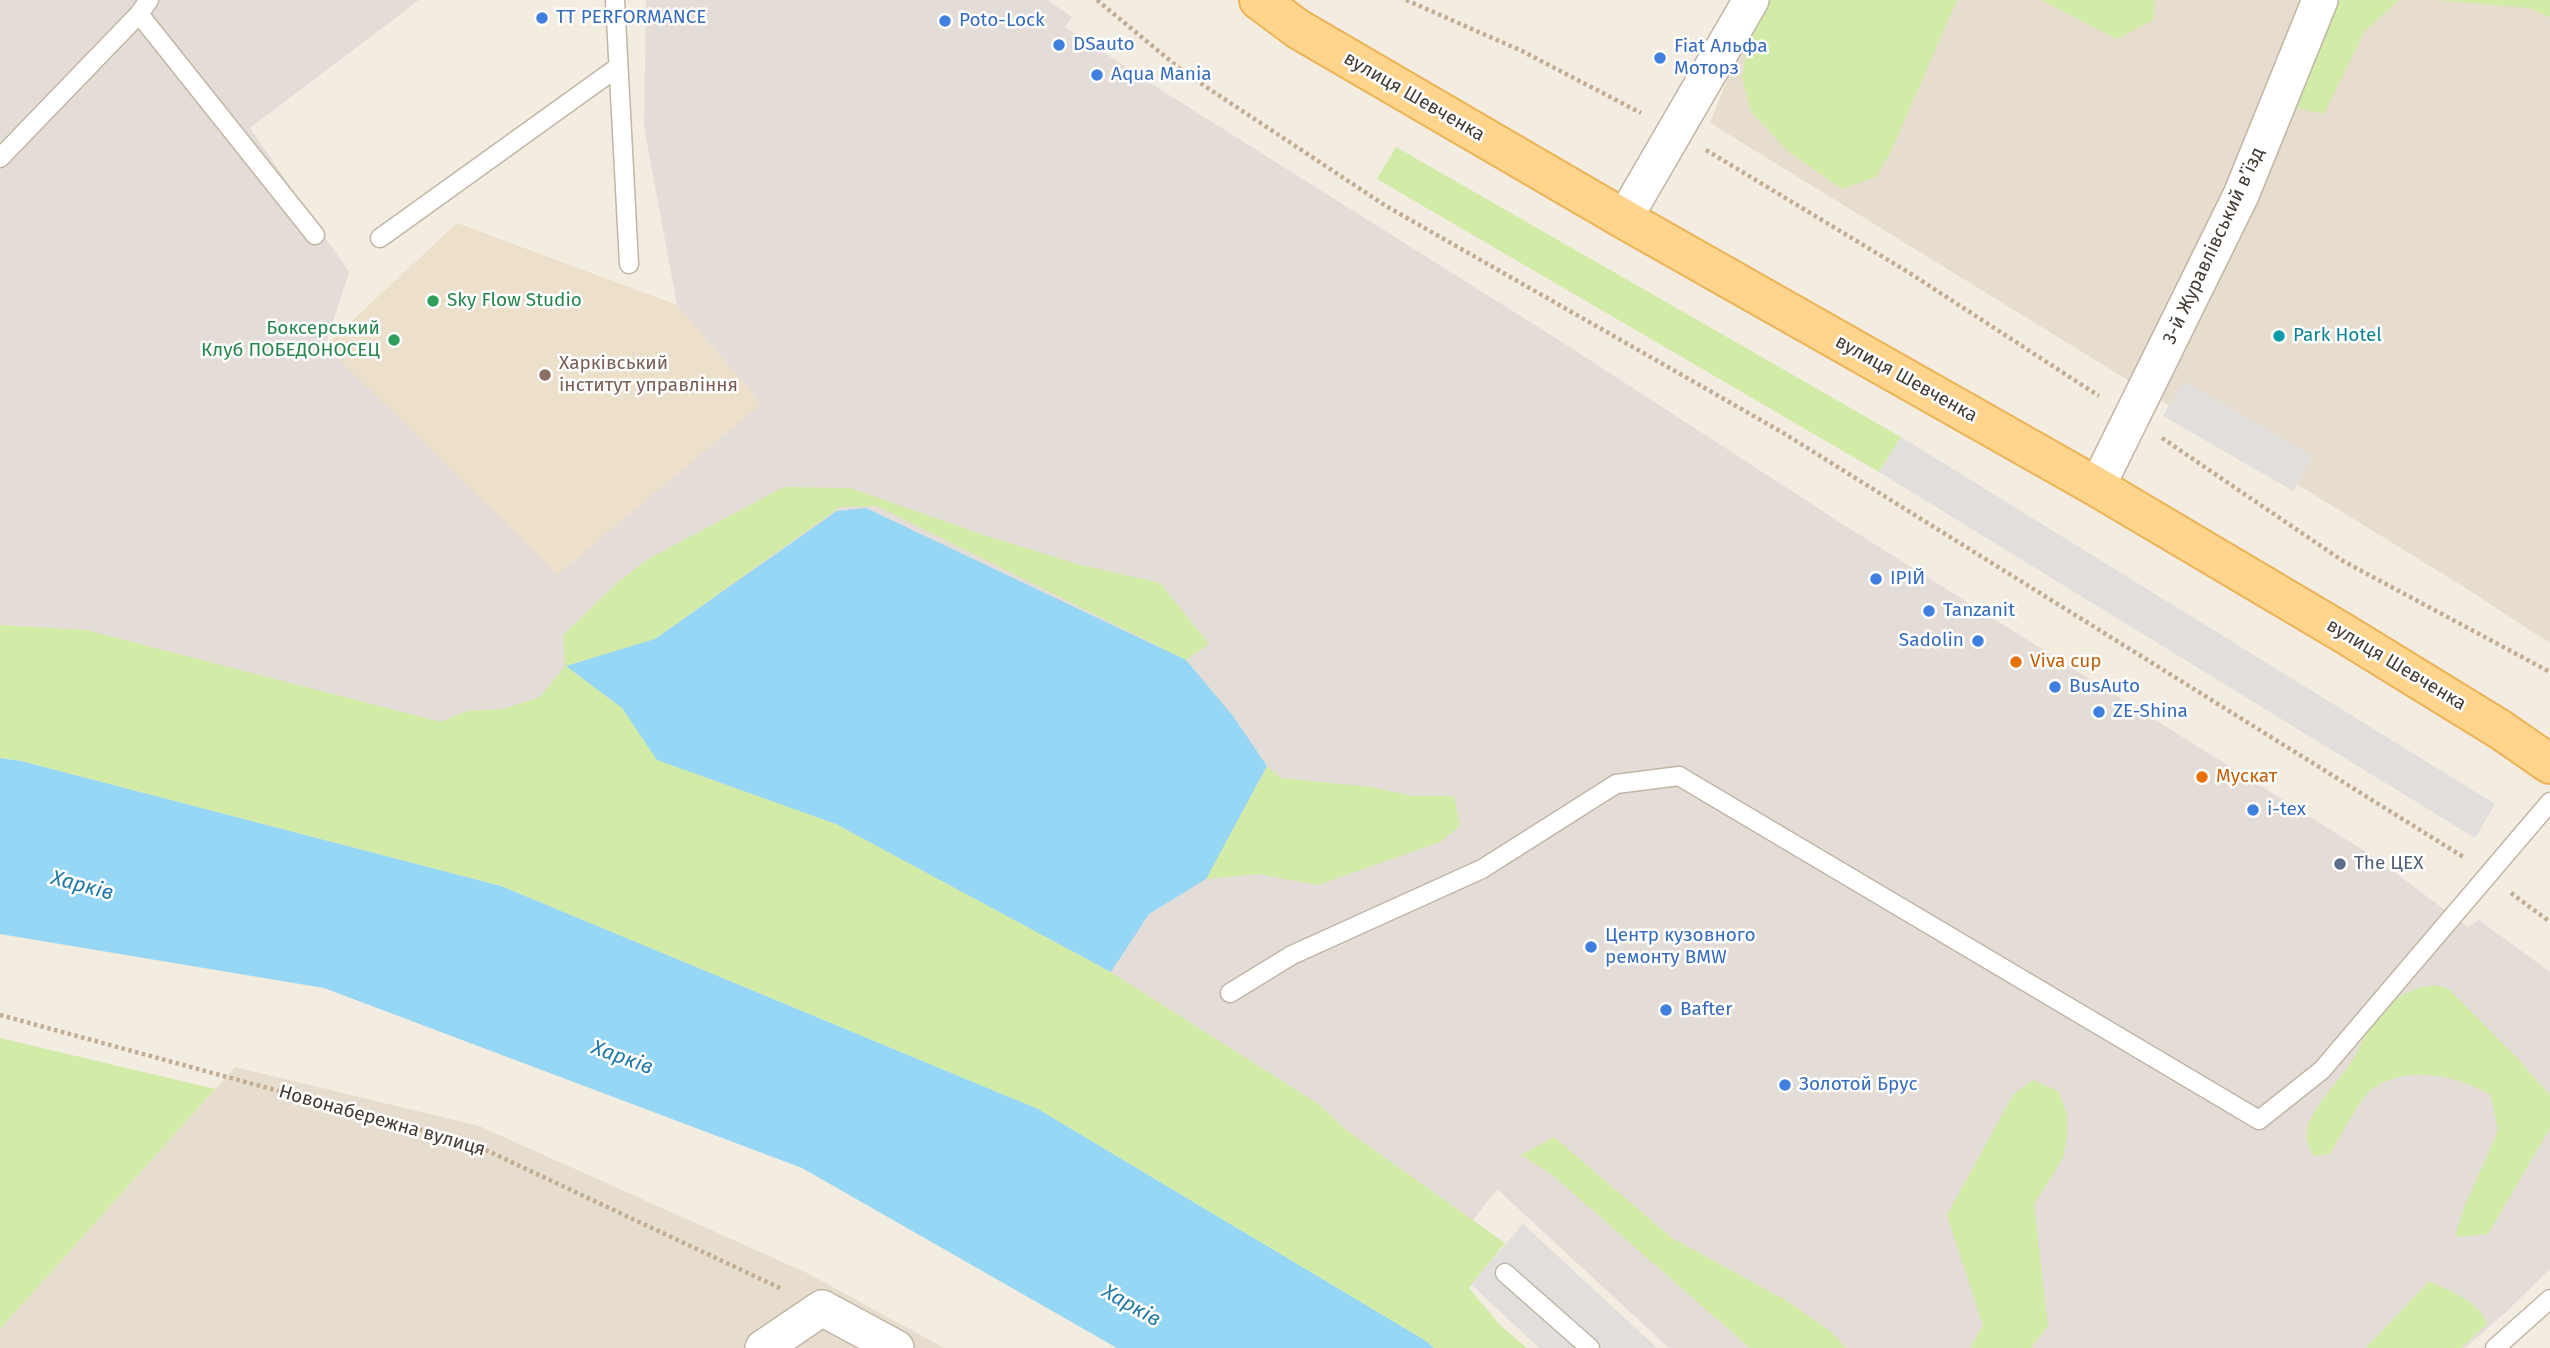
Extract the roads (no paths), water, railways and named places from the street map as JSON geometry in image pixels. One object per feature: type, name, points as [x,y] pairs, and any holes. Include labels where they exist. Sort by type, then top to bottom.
[{"type":"main road","name":"вулиця Шевченка","points":[[1259,0],[1298,29],[1623,219],[2097,487],[2356,641],[2501,730],[2550,764]]},
{"type":"street","points":[[1623,219],[1751,0]]},
{"type":"street","name":"3-й Журавлівський в’їзд","points":[[2097,487],[2241,195],[2320,0]]},
{"type":"street","points":[[762,1348],[822,1308],[896,1348]]},
{"type":"lane","points":[[615,0],[629,264]]},
{"type":"lane","points":[[0,158],[144,7],[315,235]]},
{"type":"lane","points":[[380,238],[618,67]]},
{"type":"lane","points":[[1230,993],[1292,955],[1482,869],[1616,784],[1679,776],[2259,1120],[2322,1070],[2550,802]]},
{"type":"lane","points":[[1505,1273],[1590,1348]]},
{"type":"lane","points":[[2495,1348],[2550,1299]]},
{"type":"water","points":[[866,508],[1186,660],[1233,716],[1267,766],[1206,879],[1149,914],[1111,972],[836,824],[657,760],[622,708],[566,666],[655,639],[837,511]]},
{"type":"water","name":"Харків","points":[[0,758],[21,761],[501,886],[1038,1109],[1434,1348],[1117,1348],[802,1168],[324,988],[0,934]]},
{"type":"place","name":"TT PERFORMANCE","points":[[542,18]]},
{"type":"place","name":"Poto-Lock","points":[[945,21]]},
{"type":"place","name":"DSauto","points":[[1059,45]]},
{"type":"place","name":"Fiat Альфа Моторз","points":[[1660,58]]},
{"type":"place","name":"Aqua Mania","points":[[1097,75]]},
{"type":"place","name":"Sky Flow Studio","points":[[433,301]]},
{"type":"place","name":"Park Hotel","points":[[2279,336]]},
{"type":"place","name":"Боксерський Клуб ПОБЕДОНОСЕЦ","points":[[394,340]]},
{"type":"place","name":"Харківський інститут управління","points":[[545,375]]},
{"type":"place","name":"ІРІЙ","points":[[1876,579]]},
{"type":"place","name":"Tanzanit","points":[[1929,611]]},
{"type":"place","name":"Sadolin","points":[[1978,641]]},
{"type":"place","name":"Viva cup","points":[[2016,662]]},
{"type":"place","name":"BusAuto","points":[[2055,687]]},
{"type":"place","name":"ZE-Shina","points":[[2099,712]]},
{"type":"place","name":"Мускат","points":[[2202,777]]},
{"type":"place","name":"i-tex","points":[[2253,810]]},
{"type":"place","name":"The ЦЕХ","points":[[2340,864]]},
{"type":"place","name":"Центр кузовного ремонту BMW","points":[[1591,947]]},
{"type":"place","name":"Bafter","points":[[1666,1010]]},
{"type":"place","name":"Золотой Брус","points":[[1785,1085]]}]
